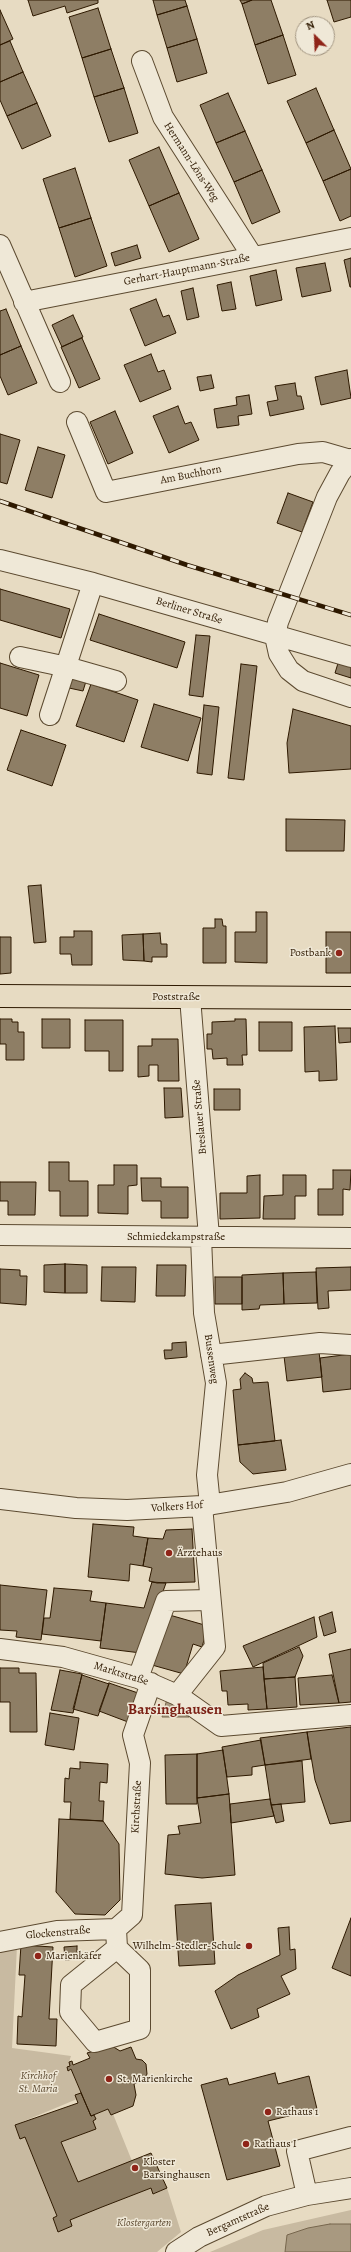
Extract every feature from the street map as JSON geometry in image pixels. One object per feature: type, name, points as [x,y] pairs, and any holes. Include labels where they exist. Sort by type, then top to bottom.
[{"type":"main road","name":"Poststraße","points":[[0,996],[351,998]]},
{"type":"street","name":"Hermann-Löns-Weg","points":[[142,61],[163,117],[252,257]]},
{"type":"street","name":"Gerhart-Hauptmann-Straße","points":[[27,307],[252,257],[351,238]]},
{"type":"street","points":[[0,245],[60,382]]},
{"type":"street","name":"Am Buchhorn","points":[[77,422],[106,492],[298,454],[323,452],[348,468],[327,497],[278,622],[275,636]]},
{"type":"street","name":"Berliner Straße","points":[[0,560],[93,583],[351,657]]},
{"type":"street","points":[[50,715],[67,667],[93,583]]},
{"type":"street","points":[[275,636],[279,654],[288,670],[303,681],[351,697]]},
{"type":"street","points":[[20,657],[67,667],[116,681]]},
{"type":"street","name":"Breslauer Straße","points":[[190,997],[205,1237]]},
{"type":"street","name":"Schmiedekampstraße","points":[[0,1236],[351,1238]]},
{"type":"street","name":"Bussenweg","points":[[177,1695],[215,1647],[209,1600],[206,1505],[207,1474],[216,1383],[204,1313],[205,1237]]},
{"type":"street","points":[[211,1355],[320,1343],[351,1345]]},
{"type":"street","name":"Volkers Hof","points":[[0,1499],[76,1508],[127,1510],[206,1505],[287,1492],[351,1474]]},
{"type":"street","name":"Kirchstraße","points":[[116,1938],[140,1970],[140,2029],[95,2042],[70,2012],[71,1985],[116,1938],[132,1915],[140,1763],[133,1735],[145,1680],[166,1601],[209,1600]]},
{"type":"street","name":"Marktstraße","points":[[0,1650],[63,1657],[145,1680],[177,1695],[221,1726],[351,1715]]},
{"type":"street","name":"Glockenstraße","points":[[0,1942],[57,1931],[116,1938]]},
{"type":"street","points":[[307,2195],[297,2151],[351,2137]]},
{"type":"street","name":"Bergamtstraße","points":[[176,2252],[200,2237],[266,2206],[307,2195],[351,2188]]},
{"type":"green space","name":"Klostergarten","points":[[17,1946],[12,2048],[71,2056],[69,2062],[70,2066],[67,2067],[68,2070],[71,2069],[81,2093],[75,2095],[77,2099],[15,2125],[20,2138],[25,2137],[57,2216],[53,2218],[58,2231],[72,2226],[70,2220],[102,2207],[151,2188],[154,2194],[167,2188],[181,2232],[157,2252],[0,2252],[0,1951]]},
{"type":"green space","points":[[108,2109],[111,2115],[113,2114],[132,2161],[78,2182],[61,2142],[96,2129],[93,2121],[95,2119],[94,2115]]},
{"type":"green space","points":[[351,2210],[351,2252],[210,2252],[263,2230]]},
{"type":"shaded area","points":[[167,1699],[189,1717],[162,1717]]},
{"type":"shaded area","points":[[330,2224],[351,2224],[351,2252],[285,2252],[287,2235],[308,2228]]},
{"type":"building","points":[[28,0],[98,0],[98,3],[67,13],[65,6],[33,16]]},
{"type":"building","points":[[153,0],[185,0],[187,6],[157,15]]},
{"type":"building","points":[[240,0],[252,0],[242,4]]},
{"type":"building","points":[[252,0],[271,0],[283,35],[255,45],[242,4]]},
{"type":"building","points":[[327,0],[351,0],[351,17],[335,22],[335,16],[332,16]]},
{"type":"building","points":[[187,6],[197,39],[167,48],[157,15]]},
{"type":"building","points":[[98,8],[111,49],[82,58],[69,17]]},
{"type":"building","points":[[0,10],[13,39],[0,45]]},
{"type":"building","points":[[283,35],[296,75],[268,84],[255,45]]},
{"type":"building","points":[[197,39],[207,73],[177,82],[167,48]]},
{"type":"building","points":[[10,41],[23,72],[0,82],[0,45]]},
{"type":"building","points":[[111,49],[124,88],[94,97],[82,58]]},
{"type":"building","points":[[23,72],[37,103],[7,116],[0,100],[0,82]]},
{"type":"building","points":[[124,88],[138,133],[109,142],[94,97]]},
{"type":"building","points":[[316,88],[334,130],[306,143],[287,101]]},
{"type":"building","points":[[228,93],[245,131],[216,143],[200,105]]},
{"type":"building","points":[[37,103],[51,136],[22,149],[7,116]]},
{"type":"building","points":[[334,130],[351,169],[323,181],[306,143]]},
{"type":"building","points":[[245,131],[262,170],[234,182],[216,143]]},
{"type":"building","points":[[159,147],[179,193],[149,206],[129,160]]},
{"type":"building","points":[[75,168],[91,218],[59,228],[43,179]]},
{"type":"building","points":[[351,169],[351,216],[340,221],[323,181]]},
{"type":"building","points":[[262,170],[280,212],[252,224],[234,182]]},
{"type":"building","points":[[179,193],[199,239],[169,252],[149,206]]},
{"type":"building","points":[[91,218],[107,266],[75,277],[59,228]]},
{"type":"building","points":[[137,245],[141,258],[115,266],[111,253]]},
{"type":"building","points":[[351,258],[351,287],[350,287],[344,260]]},
{"type":"building","points":[[325,263],[331,291],[302,297],[296,268]]},
{"type":"building","points":[[276,270],[282,300],[256,306],[250,276]]},
{"type":"building","points":[[231,282],[236,309],[222,311],[217,285]]},
{"type":"building","points":[[193,288],[199,317],[187,320],[181,291]]},
{"type":"building","points":[[156,299],[163,317],[169,315],[176,333],[145,346],[130,309]]},
{"type":"building","points":[[6,309],[21,346],[0,355],[0,311]]},
{"type":"building","points":[[73,315],[83,337],[62,347],[52,325]]},
{"type":"building","points":[[82,338],[100,379],[79,388],[61,347]]},
{"type":"building","points":[[21,346],[37,383],[8,395],[0,376],[0,355]]},
{"type":"building","points":[[151,354],[158,372],[164,370],[171,389],[140,402],[124,365]]},
{"type":"building","points":[[347,370],[351,398],[321,405],[315,377]]},
{"type":"building","points":[[211,375],[214,388],[200,391],[197,377]]},
{"type":"building","points":[[295,383],[297,396],[301,396],[304,409],[270,416],[267,402],[278,400],[275,386]]},
{"type":"building","points":[[249,395],[252,414],[238,416],[239,425],[217,428],[214,409],[237,405],[236,397]]},
{"type":"building","points":[[178,406],[185,424],[191,422],[199,440],[169,453],[153,416]]},
{"type":"building","points":[[115,411],[133,453],[108,464],[90,422]]},
{"type":"building","points":[[0,434],[20,440],[7,484],[0,482]]},
{"type":"building","points":[[38,447],[65,455],[52,498],[25,490]]},
{"type":"building","points":[[288,493],[313,502],[302,532],[277,523]]},
{"type":"building","points":[[0,589],[70,609],[61,638],[0,620]]},
{"type":"building","points":[[99,614],[185,642],[177,668],[90,640]]},
{"type":"building","points":[[196,635],[210,636],[203,697],[189,695]]},
{"type":"building","points":[[339,660],[351,663],[351,678],[335,673]]},
{"type":"building","points":[[0,663],[39,675],[27,716],[0,708]]},
{"type":"building","points":[[241,664],[257,666],[244,780],[228,778]]},
{"type":"building","points":[[73,674],[87,678],[83,691],[69,688]]},
{"type":"building","points":[[91,684],[138,700],[124,742],[76,726]]},
{"type":"building","points":[[154,704],[201,718],[188,761],[141,747]]},
{"type":"building","points":[[204,705],[219,707],[212,775],[197,773]]},
{"type":"building","points":[[293,709],[351,726],[351,769],[289,773],[287,743]]},
{"type":"building","points":[[21,730],[66,745],[52,786],[7,770]]},
{"type":"building","points":[[286,819],[345,820],[344,851],[286,851]]},
{"type":"building","points":[[41,885],[46,942],[34,943],[28,886]]},
{"type":"building","points":[[256,912],[267,912],[267,963],[235,962],[235,932],[256,932]]},
{"type":"building","points":[[215,919],[222,919],[223,926],[226,926],[226,963],[203,963],[203,928],[215,928]]},
{"type":"building","points":[[74,931],[92,931],[92,965],[72,965],[71,954],[60,954],[60,937],[74,937]]},
{"type":"building","name":"Postbank","points":[[326,932],[351,932],[351,973],[326,973]]},
{"type":"building","points":[[160,933],[161,944],[167,944],[167,957],[152,957],[152,962],[144,961],[143,934]]},
{"type":"building","points":[[143,934],[144,961],[123,960],[122,935]]},
{"type":"building","points":[[0,937],[11,937],[11,973],[0,974]]},
{"type":"building","points":[[0,1019],[12,1019],[12,1022],[18,1022],[18,1032],[24,1032],[24,1060],[6,1060],[6,1044],[0,1044]]},
{"type":"building","points":[[42,1019],[70,1019],[70,1048],[42,1048]]},
{"type":"building","points":[[235,1019],[246,1019],[247,1055],[242,1055],[243,1065],[227,1065],[227,1058],[213,1059],[212,1049],[207,1049],[207,1034],[212,1034],[212,1022],[235,1021]]},
{"type":"building","points":[[85,1020],[123,1020],[123,1071],[109,1071],[109,1051],[85,1051]]},
{"type":"building","points":[[259,1022],[292,1022],[292,1051],[259,1051]]},
{"type":"building","points":[[335,1026],[337,1080],[319,1081],[319,1071],[305,1072],[304,1027]]},
{"type":"building","points":[[338,1028],[351,1028],[351,1042],[339,1043]]},
{"type":"building","points":[[152,1039],[178,1039],[179,1081],[158,1081],[158,1065],[149,1065],[149,1076],[138,1077],[138,1046],[152,1046]]},
{"type":"building","points":[[164,1088],[181,1088],[183,1117],[165,1118]]},
{"type":"building","points":[[214,1089],[240,1089],[240,1110],[214,1110]]},
{"type":"building","points":[[49,1162],[69,1162],[69,1181],[88,1181],[88,1216],[60,1216],[60,1191],[49,1191]]},
{"type":"building","points":[[114,1165],[137,1165],[137,1185],[128,1186],[128,1214],[98,1213],[98,1185],[114,1185]]},
{"type":"building","points":[[333,1170],[351,1170],[350,1190],[343,1189],[343,1215],[318,1215],[318,1189],[333,1189]]},
{"type":"building","points":[[260,1175],[260,1218],[220,1219],[220,1193],[247,1193],[247,1176]]},
{"type":"building","points":[[283,1175],[306,1175],[306,1196],[295,1196],[295,1219],[263,1219],[264,1196],[283,1195]]},
{"type":"building","points":[[141,1178],[161,1178],[161,1187],[188,1187],[188,1218],[161,1218],[161,1201],[142,1201]]},
{"type":"building","points":[[0,1182],[36,1182],[35,1215],[8,1215],[8,1201],[0,1201]]},
{"type":"building","points":[[65,1264],[65,1293],[44,1292],[44,1265]]},
{"type":"building","points":[[65,1264],[87,1265],[87,1293],[65,1293]]},
{"type":"building","points":[[157,1265],[186,1265],[185,1296],[156,1296]]},
{"type":"building","points":[[102,1267],[136,1267],[135,1302],[101,1301]]},
{"type":"building","points":[[351,1267],[351,1290],[328,1291],[329,1308],[318,1309],[316,1268]]},
{"type":"building","points":[[0,1269],[20,1270],[20,1276],[27,1276],[26,1305],[0,1303]]},
{"type":"building","points":[[316,1272],[317,1303],[284,1304],[283,1273]]},
{"type":"building","points":[[283,1273],[284,1304],[260,1305],[259,1309],[242,1310],[242,1275]]},
{"type":"building","points":[[215,1277],[242,1277],[242,1304],[215,1304]]},
{"type":"building","points":[[186,1342],[187,1357],[165,1359],[164,1350],[172,1350],[172,1343]]},
{"type":"building","points":[[319,1352],[322,1377],[287,1381],[284,1356]]},
{"type":"building","points":[[351,1354],[351,1389],[323,1392],[320,1358]]},
{"type":"building","points":[[245,1373],[252,1378],[253,1383],[268,1382],[275,1441],[238,1445],[233,1390],[241,1389],[240,1379]]},
{"type":"building","points":[[281,1440],[286,1470],[253,1474],[240,1462],[238,1445]]},
{"type":"building","points":[[93,1524],[134,1527],[133,1536],[148,1538],[143,1566],[130,1564],[129,1581],[88,1577]]},
{"type":"building","name":"Ärztehaus","points":[[192,1529],[195,1582],[157,1583],[149,1581],[152,1568],[143,1566],[148,1538],[163,1539],[166,1530]]},
{"type":"building","points":[[152,1582],[166,1583],[141,1653],[100,1648],[106,1603],[144,1608]]},
{"type":"building","points":[[0,1585],[47,1590],[41,1640],[16,1637],[17,1631],[0,1630]]},
{"type":"building","points":[[54,1588],[92,1591],[90,1601],[106,1603],[101,1641],[42,1634],[44,1618],[50,1618]]},
{"type":"building","points":[[332,1612],[336,1632],[324,1636],[319,1617]]},
{"type":"building","points":[[166,1614],[208,1626],[202,1647],[193,1644],[184,1674],[152,1665]]},
{"type":"building","points":[[314,1617],[317,1637],[253,1667],[243,1646]]},
{"type":"building","points":[[299,1647],[303,1656],[295,1677],[264,1679],[263,1663]]},
{"type":"building","points":[[351,1649],[351,1702],[339,1703],[329,1654]]},
{"type":"building","points":[[263,1667],[267,1709],[248,1710],[248,1704],[228,1705],[227,1691],[222,1691],[220,1671]]},
{"type":"building","points":[[0,1668],[19,1668],[19,1673],[36,1673],[37,1732],[10,1732],[10,1702],[0,1702]]},
{"type":"building","points":[[60,1670],[82,1674],[73,1713],[51,1710]]},
{"type":"building","points":[[82,1675],[109,1684],[98,1716],[73,1709]]},
{"type":"building","points":[[332,1675],[339,1703],[300,1705],[298,1678]]},
{"type":"building","points":[[295,1677],[297,1707],[267,1709],[264,1679]]},
{"type":"building","points":[[109,1683],[138,1693],[128,1722],[99,1711]]},
{"type":"building","points":[[50,1713],[79,1718],[74,1750],[45,1745]]},
{"type":"building","points":[[351,1727],[351,1821],[330,1824],[315,1780],[307,1732]]},
{"type":"building","points":[[307,1732],[311,1759],[265,1765],[260,1738]]},
{"type":"building","points":[[261,1740],[265,1765],[252,1767],[252,1775],[227,1777],[222,1747]]},
{"type":"building","points":[[223,1750],[229,1794],[197,1798],[197,1754]]},
{"type":"building","points":[[197,1754],[197,1804],[166,1804],[165,1755]]},
{"type":"building","points":[[302,1761],[305,1802],[271,1805],[265,1765]]},
{"type":"building","points":[[80,1762],[108,1764],[107,1783],[100,1782],[99,1801],[104,1801],[103,1821],[70,1819],[71,1802],[64,1802],[65,1778],[69,1779],[70,1768],[80,1769]]},
{"type":"building","points":[[229,1794],[235,1875],[202,1878],[165,1874],[168,1835],[180,1834],[178,1826],[201,1823],[197,1798]]},
{"type":"building","points":[[270,1799],[274,1816],[231,1823],[230,1804]]},
{"type":"building","points":[[281,1804],[284,1821],[276,1823],[271,1805]]},
{"type":"building","points":[[59,1819],[103,1821],[119,1844],[120,1900],[105,1915],[75,1914],[56,1892]]},
{"type":"building","points":[[211,1903],[215,1964],[179,1966],[175,1905]]},
{"type":"building","points":[[351,1918],[351,1976],[332,1968]]},
{"type":"building","points":[[289,1927],[290,1950],[295,1949],[296,1969],[281,1976],[290,1994],[257,2009],[259,2017],[231,2029],[215,1991],[238,1975],[280,1955],[278,1928]]},
{"type":"building","points":[[21,1945],[53,1947],[49,2019],[57,2019],[56,2046],[17,2044],[18,2016],[22,2017],[25,1975],[19,1975]]},
{"type":"building","points":[[77,1946],[77,1959],[65,1960],[64,1947]]},
{"type":"building","name":"St. Marienkirche","points":[[112,2046],[120,2051],[131,2047],[136,2059],[142,2060],[146,2064],[147,2074],[144,2080],[134,2084],[136,2095],[133,2106],[111,2115],[108,2109],[91,2116],[71,2069],[68,2071],[67,2067],[70,2066],[69,2062],[72,2061],[73,2065],[90,2058],[87,2053]]},
{"type":"building","name":"Rathaus I","points":[[275,2073],[278,2084],[309,2076],[317,2109],[268,2121],[280,2166],[227,2180],[201,2085],[227,2078],[229,2085]]},
{"type":"building","name":"Kloster Barsinghausen","points":[[81,2093],[91,2116],[94,2115],[96,2119],[93,2121],[96,2129],[61,2142],[78,2182],[151,2153],[167,2188],[153,2194],[151,2188],[102,2207],[70,2220],[72,2226],[58,2232],[53,2218],[57,2216],[25,2137],[20,2139],[15,2125],[78,2103],[75,2095]]},
{"type":"railway","points":[[0,501],[187,565],[351,615]]},
{"type":"place","name":"Postbank","points":[[339,953]]},
{"type":"place","name":"Ärztehaus","points":[[169,1553]]},
{"type":"place","name":"Wilhelm-Stedler-Schule","points":[[249,1946]]},
{"type":"place","name":"Marienkäfer","points":[[38,1956]]},
{"type":"place","name":"St. Marienkirche","points":[[109,2079]]},
{"type":"place","name":"Rathaus 1","points":[[268,2112]]},
{"type":"place","name":"Rathaus I","points":[[246,2144]]},
{"type":"place","name":"Kloster Barsinghausen","points":[[135,2168]]},
{"type":"district","name":"Barsinghausen","points":[[175,1710]]},
{"type":"park label","name":"Kirchhof St. Maria","points":[[38,2082]]}]
